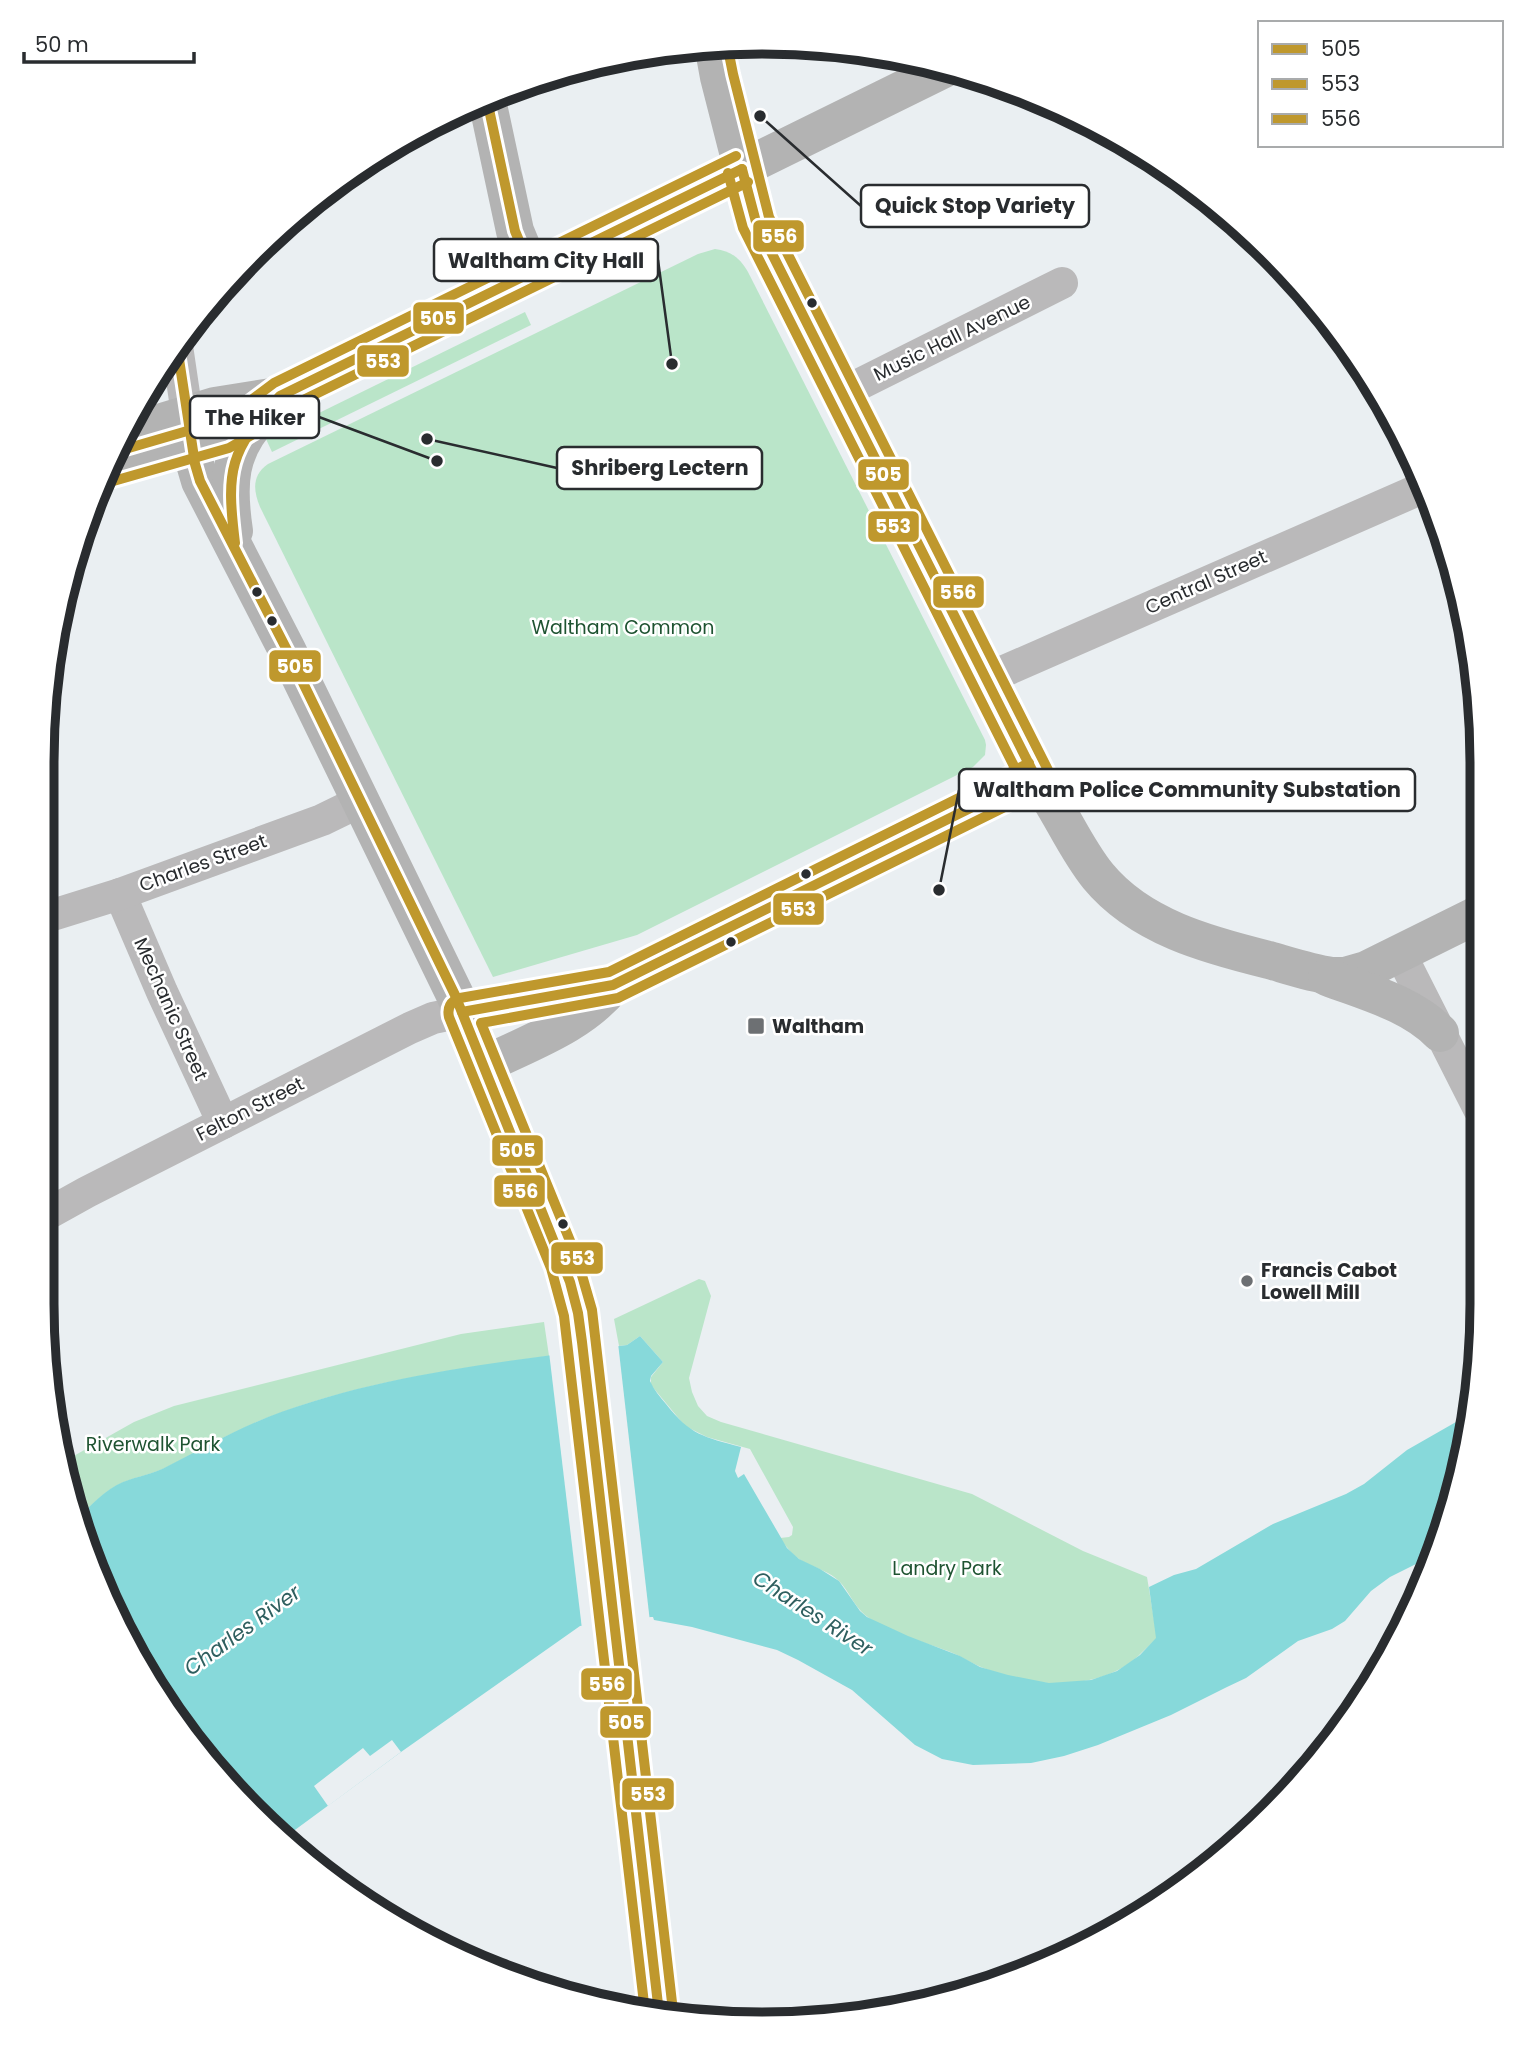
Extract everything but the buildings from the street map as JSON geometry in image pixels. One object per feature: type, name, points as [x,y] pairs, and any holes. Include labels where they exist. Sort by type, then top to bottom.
[{"type":"main road","points":[[716,56],[754,217],[1035,776],[1060,811],[1094,870],[1115,894],[1139,912],[1167,926],[1227,950],[1338,976],[1352,975],[1470,919]]},
{"type":"main road","points":[[121,462],[189,429],[227,403],[280,396],[932,75]]},
{"type":"main road","points":[[489,109],[514,232],[532,272]]},
{"type":"main road","points":[[236,550],[230,494],[230,474],[234,457],[249,429],[280,396]]},
{"type":"main road","points":[[136,432],[189,429]]},
{"type":"main road","points":[[189,429],[200,481],[288,652],[462,1012],[567,1271],[582,1342],[658,2004]]},
{"type":"main road","points":[[462,1012],[613,985],[1035,776]]},
{"type":"main road","points":[[1319,973],[1405,1007],[1427,1020],[1440,1032]]},
{"type":"main road","points":[[484,1065],[583,1015],[599,1002],[613,985]]},
{"type":"street","name":"Music Hall Avenue","points":[[842,393],[1062,284]]},
{"type":"street","points":[[179,362],[189,429]]},
{"type":"street","name":"Central Street","points":[[986,679],[1416,491]]},
{"type":"street","name":"Charles Street","points":[[54,915],[120,894],[322,820],[361,801]]},
{"type":"street","name":"Mechanic Street","points":[[120,894],[223,1123]]},
{"type":"street","points":[[1400,953],[1470,1089]]},
{"type":"street","name":"Felton Street","points":[[54,1211],[410,1028],[433,1018],[462,1012]]},
{"type":"green space","name":"Waltham Common","points":[[715,249],[734,256],[748,272],[985,740],[985,755],[973,767],[637,935],[493,977],[260,507],[255,483],[259,473],[268,464],[698,254]]},
{"type":"green space","points":[[525,312],[531,325],[272,452],[266,439]]},
{"type":"green space","name":"Landry Park","points":[[699,1279],[705,1281],[711,1296],[689,1378],[698,1406],[707,1416],[972,1494],[1083,1551],[1147,1577],[1157,1638],[1133,1661],[1116,1671],[1083,1681],[1049,1683],[997,1673],[894,1632],[865,1615],[839,1581],[798,1558],[780,1538],[792,1535],[793,1527],[750,1449],[707,1437],[685,1426],[651,1385],[651,1377],[663,1362],[640,1336],[627,1345],[619,1346],[614,1319]]},
{"type":"green space","name":"Riverwalk Park","points":[[544,1322],[549,1356],[407,1378],[303,1405],[243,1428],[163,1469],[117,1485],[86,1511],[71,1457],[134,1422],[174,1406],[461,1334]]},
{"type":"water","name":"Charles River","points":[[640,1336],[663,1362],[650,1381],[683,1422],[707,1437],[741,1447],[735,1471],[738,1478],[744,1474],[787,1548],[799,1559],[839,1581],[867,1617],[980,1667],[1049,1683],[1091,1680],[1117,1671],[1140,1655],[1156,1638],[1149,1587],[1174,1575],[1196,1569],[1273,1524],[1346,1494],[1364,1484],[1407,1450],[1460,1420],[1446,1487],[1421,1562],[1390,1577],[1371,1591],[1345,1621],[1332,1629],[1298,1641],[1246,1678],[1171,1715],[1098,1745],[1031,1763],[973,1765],[942,1759],[915,1745],[852,1690],[798,1660],[777,1650],[692,1627],[654,1620],[651,1617],[580,1626],[291,1833],[230,1771],[201,1735],[149,1658],[108,1575],[86,1511],[117,1485],[163,1469],[255,1422],[311,1402],[400,1379],[627,1345]]},
{"type":"pier","points":[[618,1343],[650,1622],[582,1629],[549,1352]]},
{"type":"pier","points":[[392,1740],[401,1752],[328,1806],[314,1786],[363,1748],[370,1756]]},
{"type":"transit line","name":"556","points":[[729,55],[769,217],[1048,770]]},
{"type":"transit line","name":"505","points":[[489,109],[515,231],[532,272]]},
{"type":"transit line","name":"556","points":[[127,448],[218,422],[274,383],[736,156]]},
{"type":"transit line","name":"505","points":[[742,169],[756,222],[1035,776]]},
{"type":"transit line","name":"505","points":[[235,543],[231,497],[235,463],[250,432],[280,396],[742,169]]},
{"type":"transit line","name":"553","points":[[728,173],[743,228],[1022,782]]},
{"type":"transit line","name":"553","points":[[112,481],[229,448],[255,433],[287,408],[748,182]]},
{"type":"transit line","name":"505","points":[[179,361],[200,481],[288,652],[455,995],[570,1282],[582,1342],[658,2004]]},
{"type":"transit line","name":"556","points":[[644,2001],[564,1316],[551,1268],[449,1017],[449,1008],[460,998],[609,972],[1029,763]]},
{"type":"transit line","name":"505","points":[[462,1012],[613,985],[1035,776]]},
{"type":"transit line","name":"553","points":[[672,2006],[592,1310],[577,1258],[481,1023],[618,998],[1041,789]]},
{"type":"place","name":"Quick Stop Variety","points":[[760,116]]},
{"type":"place","name":"Waltham City Hall","points":[[672,364]]},
{"type":"place","name":"Shriberg Lectern","points":[[427,439]]},
{"type":"place","name":"The Hiker","points":[[437,461]]},
{"type":"place","name":"Waltham Police Community Substation","points":[[939,890]]},
{"type":"place","name":"Waltham","points":[[756,1026]]},
{"type":"place","name":"Francis Cabot Lowell Mill","points":[[1247,1281]]}]
